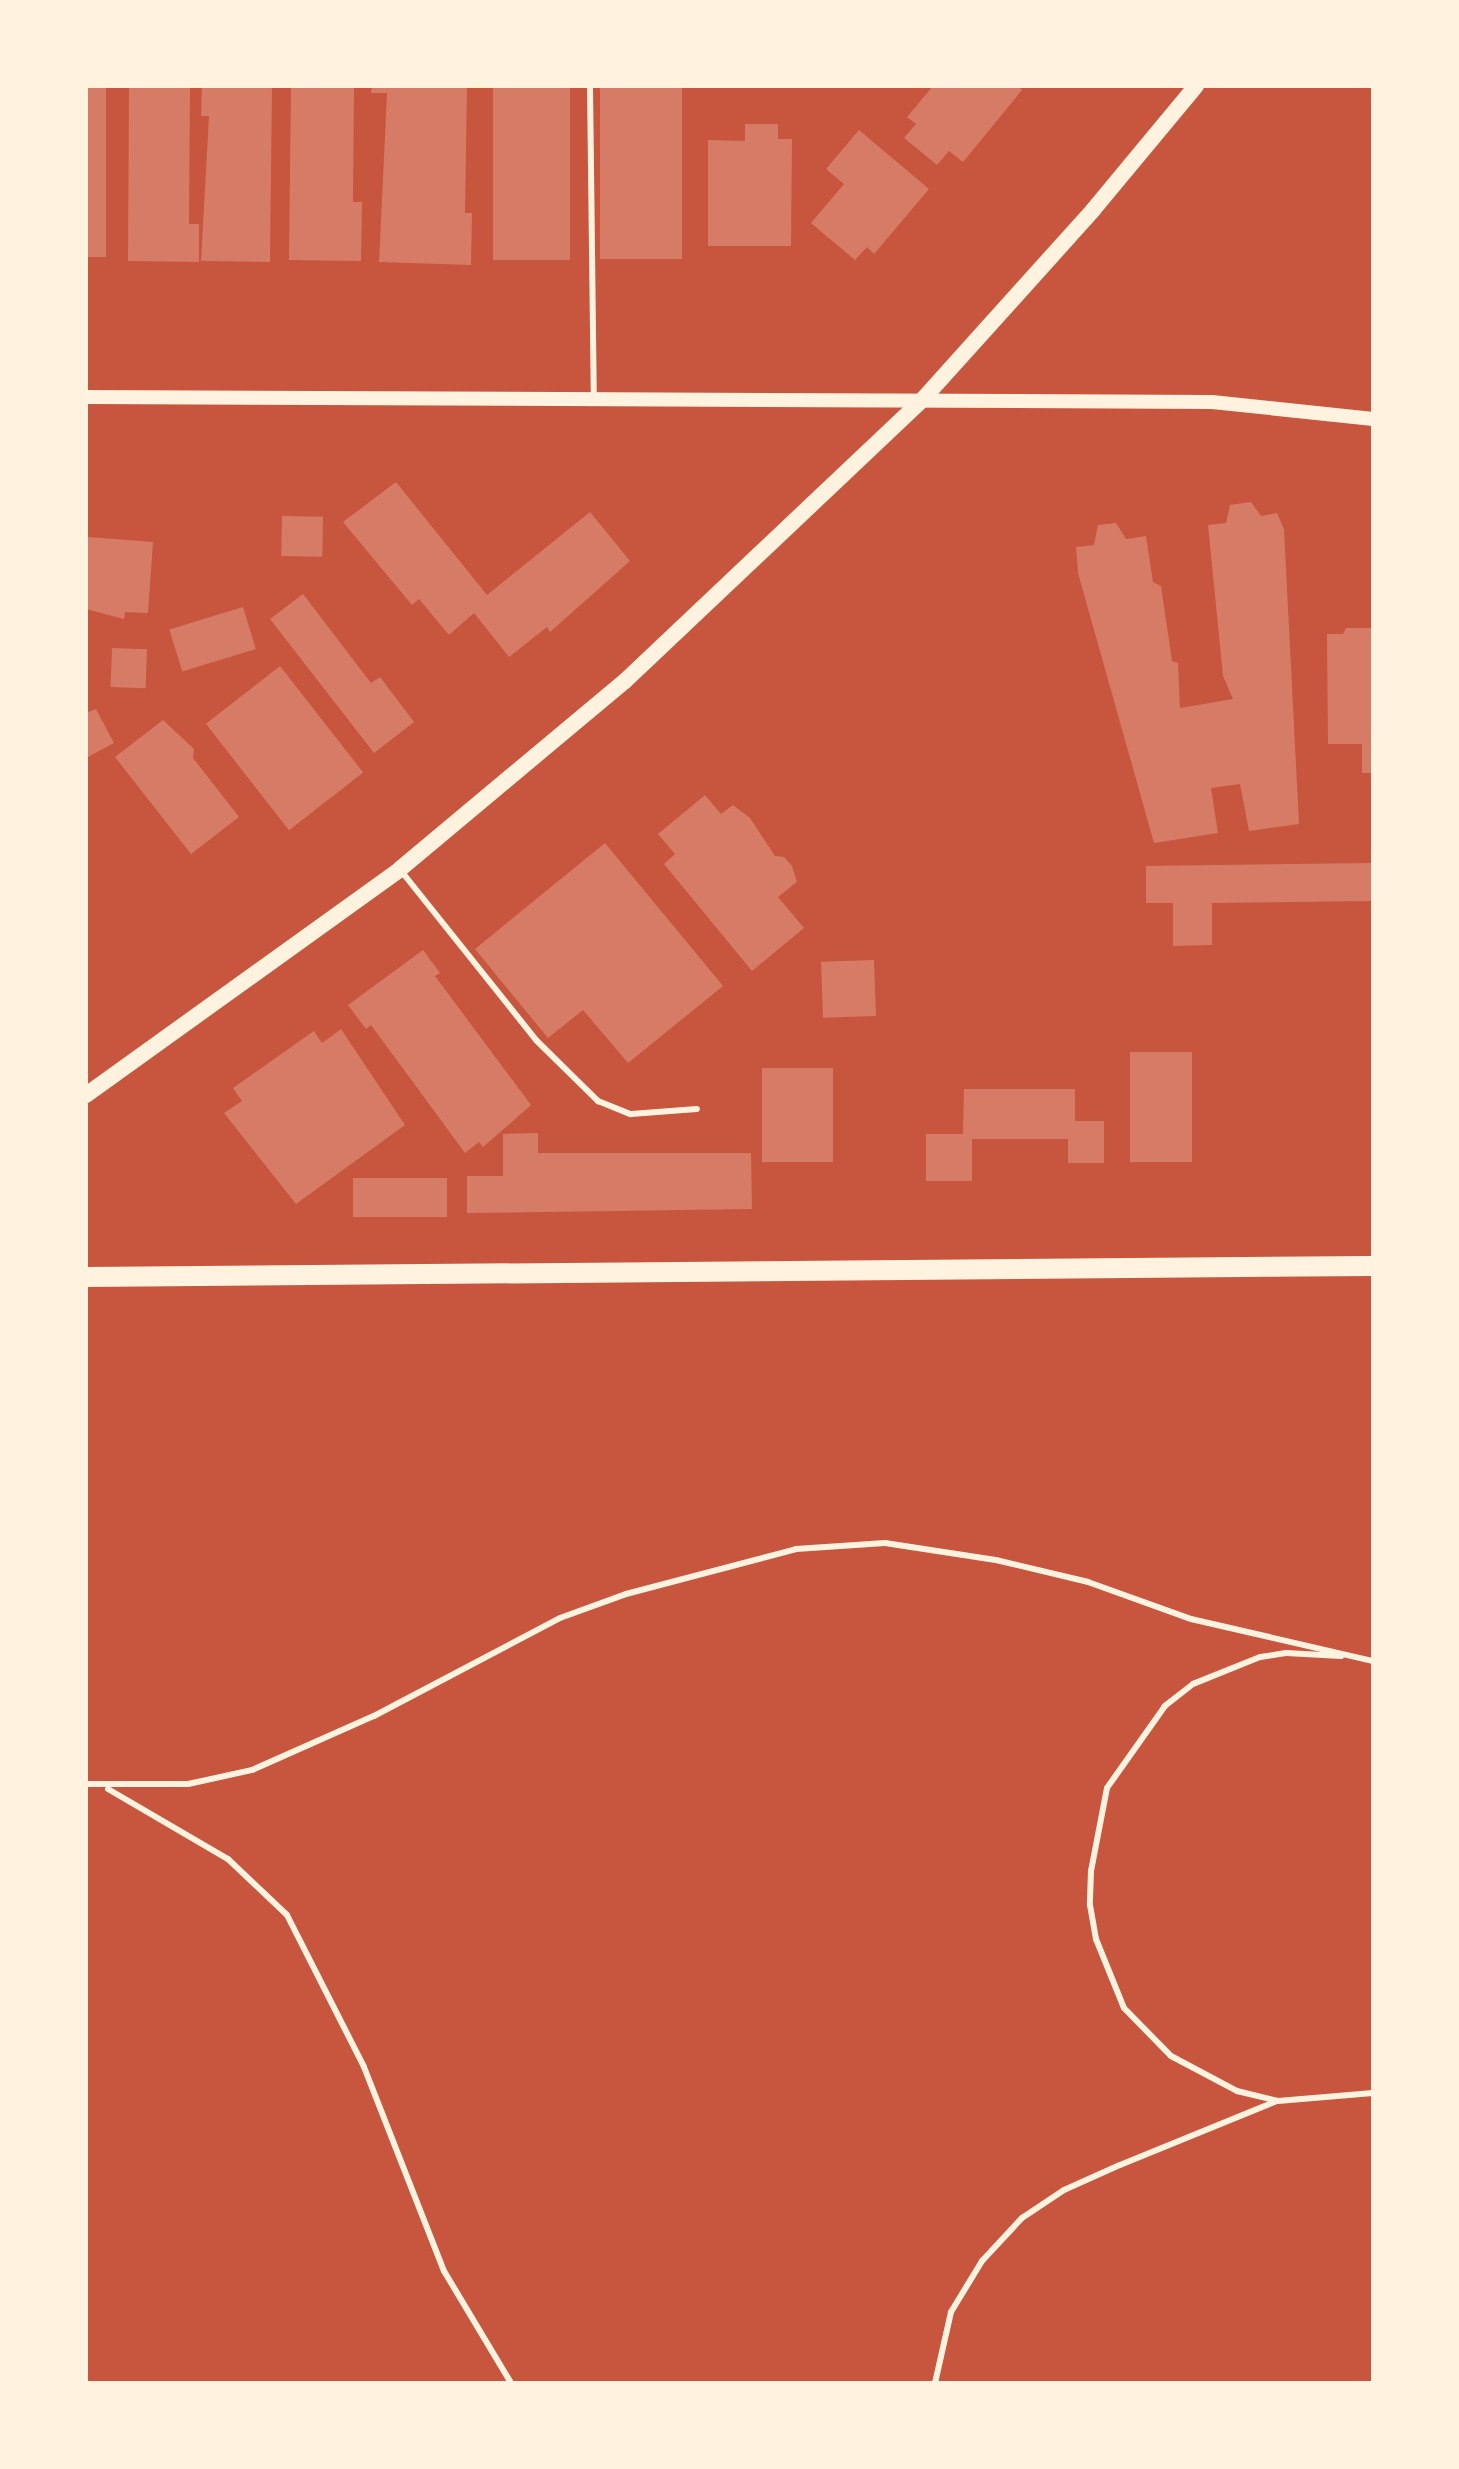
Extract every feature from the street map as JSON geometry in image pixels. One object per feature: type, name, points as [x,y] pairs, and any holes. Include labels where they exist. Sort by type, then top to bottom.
[{"type":"main road","points":[[86,1095],[400,869],[625,681],[923,399],[1093,210],[1196,86]]},
{"type":"main road","points":[[86,1277],[1373,1266]]},
{"type":"street","points":[[86,397],[1212,402],[1373,419]]},
{"type":"lane","points":[[590,86],[594,398]]},
{"type":"lane","points":[[400,869],[537,1041],[598,1101],[631,1114],[697,1109]]},
{"type":"lane","points":[[86,1784],[106,1788],[188,1784],[252,1770],[374,1716],[560,1618],[626,1594],[796,1549],[885,1543],[996,1560],[1088,1582],[1191,1619],[1373,1660]]},
{"type":"lane","points":[[1278,2101],[1237,2091],[1181,2063],[1124,2008],[1096,1939],[1090,1905],[1097,1829],[1107,1788],[1122,1760],[1165,1706],[1193,1684],[1225,1667],[1286,1653],[1364,1658]]},
{"type":"lane","points":[[106,1788],[228,1859],[287,1915],[364,2067],[444,2271],[511,2383]]},
{"type":"lane","points":[[935,2383],[951,2312],[982,2261],[1022,2218],[1078,2184],[1278,2101],[1373,2093]]},
{"type":"building","points":[[86,86],[106,86],[106,257],[86,257]]},
{"type":"building","points":[[129,86],[190,86],[189,224],[199,224],[199,262],[128,261]]},
{"type":"building","points":[[202,86],[272,86],[270,262],[201,261],[209,116],[201,116]]},
{"type":"building","points":[[291,86],[354,86],[353,202],[362,202],[361,261],[289,260]]},
{"type":"building","points":[[372,86],[467,86],[465,213],[472,213],[471,265],[379,262],[387,93],[371,93]]},
{"type":"building","points":[[493,86],[570,86],[570,260],[493,260]]},
{"type":"building","points":[[600,86],[682,86],[682,259],[600,259]]},
{"type":"building","points":[[933,86],[1017,86],[1022,90],[963,162],[949,151],[937,165],[904,138],[916,124],[907,117]]},
{"type":"building","points":[[745,124],[778,124],[778,139],[792,139],[791,246],[708,246],[708,140],[745,141]]},
{"type":"building","points":[[859,130],[929,189],[874,254],[867,247],[855,260],[811,223],[844,184],[826,169]]},
{"type":"building","points":[[396,482],[487,595],[590,512],[630,561],[550,632],[547,627],[509,657],[474,613],[449,635],[419,599],[412,605],[343,522]]},
{"type":"building","points":[[1251,502],[1261,516],[1277,513],[1284,529],[1299,824],[1249,831],[1240,784],[1211,788],[1218,833],[1154,843],[1078,573],[1076,547],[1094,545],[1098,525],[1116,523],[1126,539],[1146,536],[1153,582],[1161,586],[1172,661],[1178,663],[1180,708],[1233,699],[1223,676],[1208,525],[1226,523],[1230,505]]},
{"type":"building","points":[[282,516],[323,517],[322,557],[281,556]]},
{"type":"building","points":[[88,537],[153,542],[148,613],[125,612],[124,619],[86,609]]},
{"type":"building","points":[[303,594],[371,683],[380,677],[414,722],[374,753],[270,619]]},
{"type":"building","points":[[243,607],[256,649],[182,672],[169,630]]},
{"type":"building","points":[[1346,628],[1373,628],[1373,773],[1362,773],[1362,744],[1328,744],[1327,634],[1343,634]]},
{"type":"building","points":[[112,648],[147,649],[146,688],[111,687]]},
{"type":"building","points":[[280,666],[363,772],[289,830],[206,724]]},
{"type":"building","points":[[96,709],[114,743],[86,758],[86,713]]},
{"type":"building","points":[[163,720],[194,749],[193,758],[239,817],[191,854],[115,757]]},
{"type":"building","points":[[705,795],[721,814],[733,805],[750,818],[775,856],[784,857],[792,866],[797,882],[778,897],[804,928],[752,971],[664,864],[675,854],[658,834]]},
{"type":"building","points":[[605,843],[723,986],[628,1063],[583,1010],[548,1038],[475,949]]},
{"type":"building","points":[[1373,863],[1373,901],[1212,903],[1212,945],[1173,946],[1173,903],[1146,903],[1146,866]]},
{"type":"building","points":[[423,950],[440,973],[435,976],[531,1105],[483,1147],[479,1142],[465,1153],[371,1025],[366,1029],[348,1005]]},
{"type":"building","points":[[874,960],[876,1016],[823,1018],[821,962]]},
{"type":"building","points":[[341,1029],[405,1125],[296,1204],[224,1113],[242,1101],[233,1088],[314,1031],[322,1043]]},
{"type":"building","points":[[1130,1052],[1192,1052],[1192,1162],[1130,1162]]},
{"type":"building","points":[[762,1068],[833,1068],[833,1162],[762,1162]]},
{"type":"building","points":[[964,1089],[1075,1089],[1075,1121],[1104,1121],[1104,1163],[1068,1163],[1068,1139],[972,1139],[972,1181],[926,1181],[926,1134],[963,1134]]},
{"type":"building","points":[[538,1133],[538,1153],[751,1153],[752,1209],[467,1213],[467,1176],[503,1176],[503,1134]]},
{"type":"building","points":[[353,1178],[447,1178],[447,1217],[353,1217]]}]
